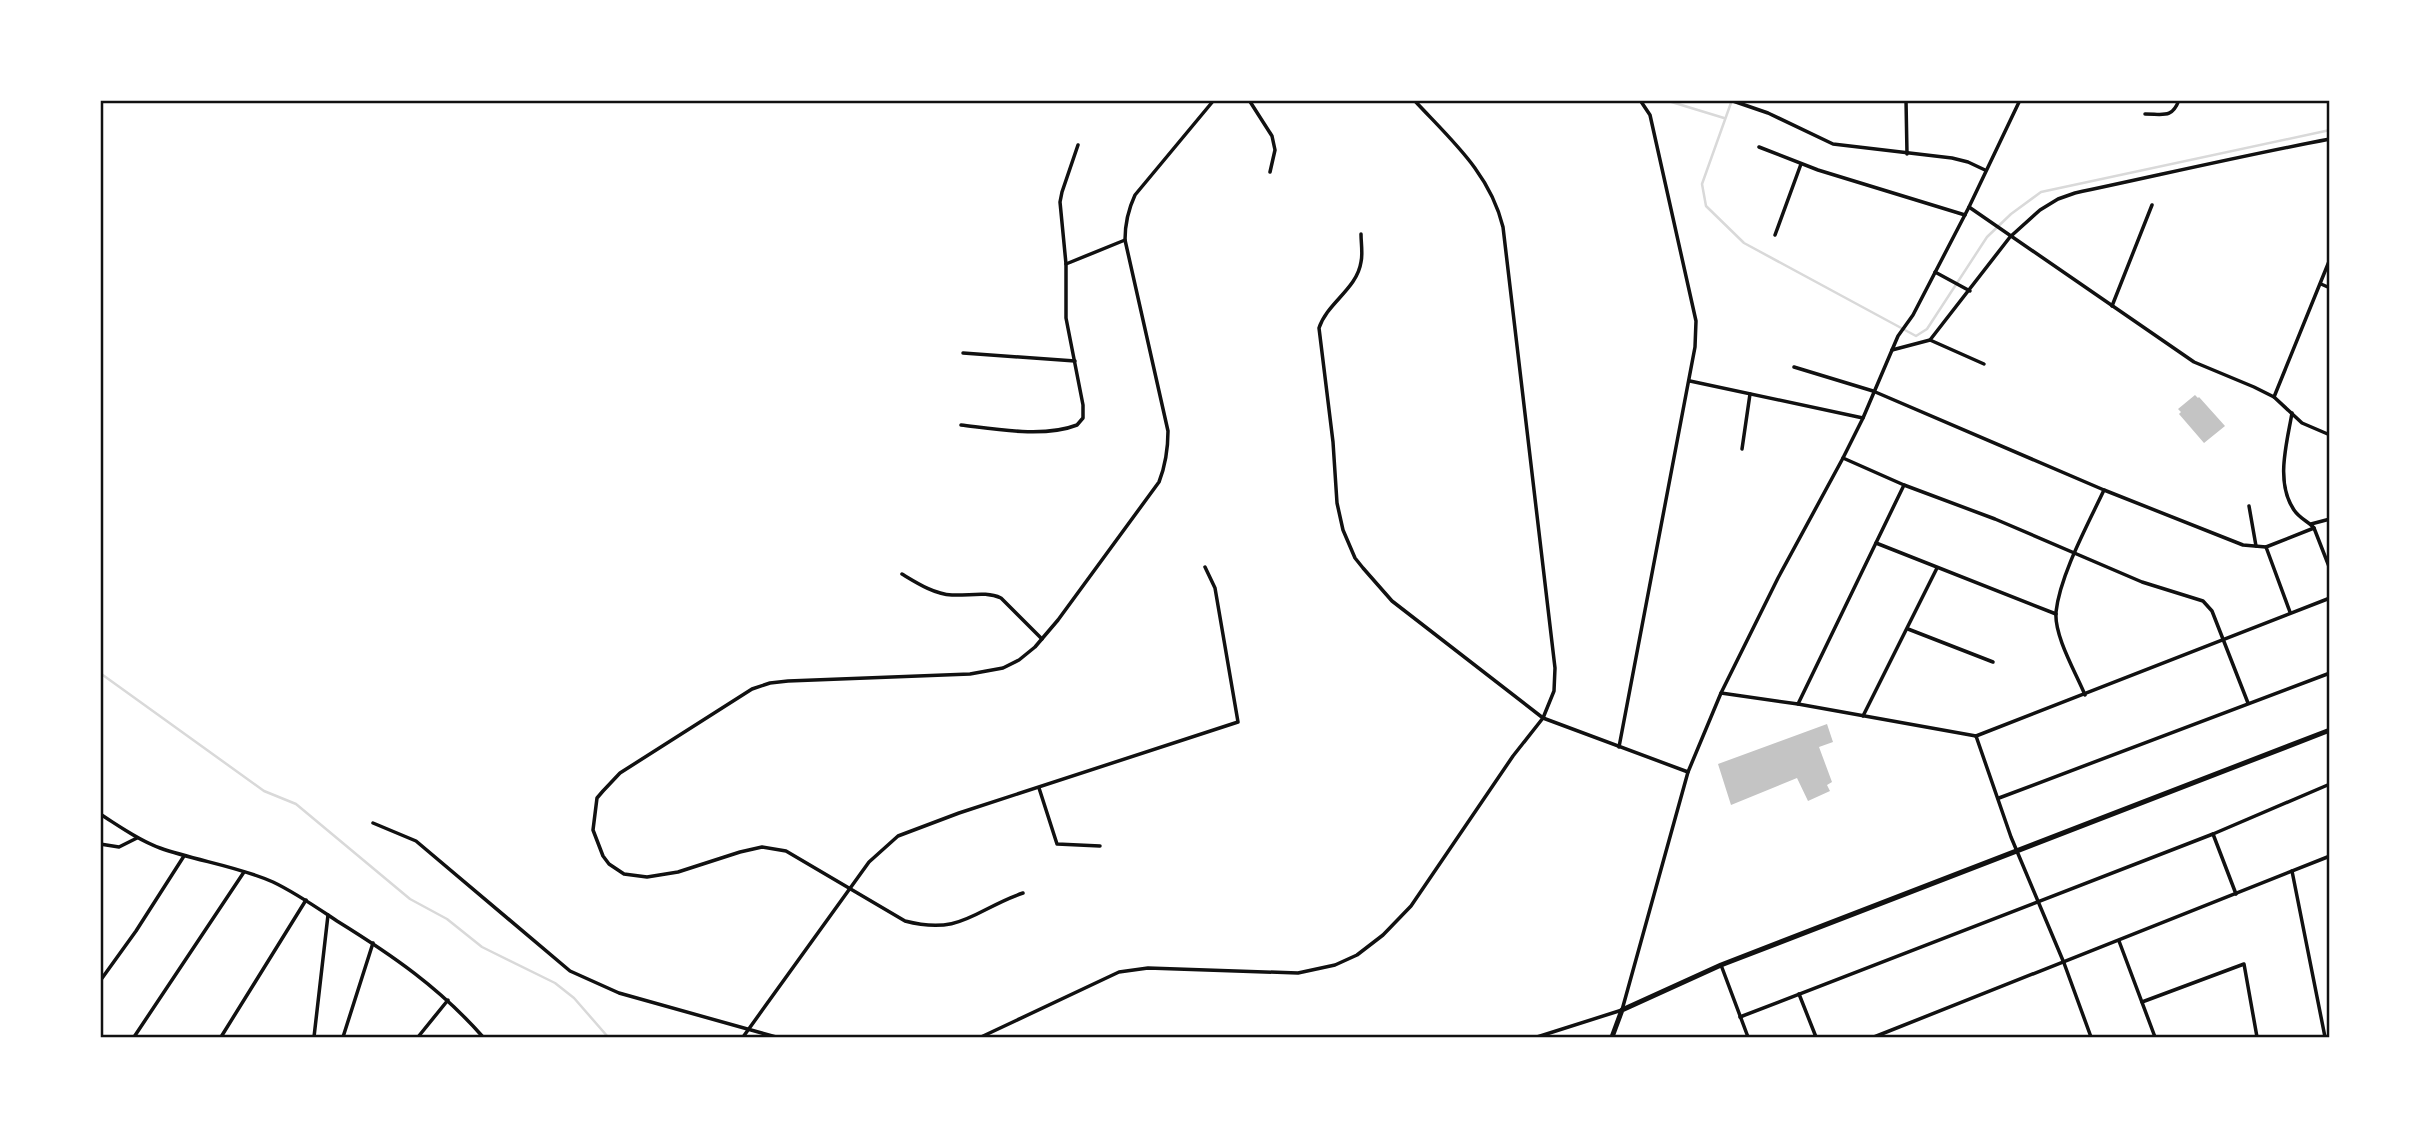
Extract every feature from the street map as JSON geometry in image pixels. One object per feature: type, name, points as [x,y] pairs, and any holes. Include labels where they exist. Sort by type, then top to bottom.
[{"type":"main road","points":[[1612,1037],[1622,1010],[1721,965],[2330,730]]},
{"type":"street","points":[[1023,893],[1002,900],[954,924],[926,926],[905,921],[786,851],[762,847],[678,872],[648,877],[624,874],[609,864],[598,847],[593,830],[597,799],[620,773],[752,689],[769,682],[970,674],[1003,668],[1019,660],[1042,639],[1159,482],[1168,453],[1168,431],[1125,240],[1129,209],[1135,195],[1214,100]]},
{"type":"street","points":[[1249,100],[1272,136],[1275,150],[1270,172]]},
{"type":"street","points":[[981,1037],[1119,972],[1149,968],[1298,973],[1335,965],[1357,955],[1383,935],[1411,906],[1513,756],[1543,718],[1554,691],[1555,668],[1503,227],[1497,203],[1479,171],[1414,100]]},
{"type":"street","points":[[1619,747],[1690,381],[1696,321],[1650,115],[1640,100]]},
{"type":"street","points":[[1730,100],[1746,102],[1833,144],[1961,159],[1985,171]]},
{"type":"street","points":[[1906,100],[1907,154]]},
{"type":"street","points":[[1537,1037],[1622,1010],[1688,772],[1721,693],[1778,578],[1843,458],[1898,336],[1913,315],[1965,215],[2020,100]]},
{"type":"street","points":[[2145,114],[2169,114],[2175,110],[2179,100]]},
{"type":"street","points":[[1892,350],[1930,340],[2010,236],[2040,210],[2058,199],[2248,154],[2330,139]]},
{"type":"street","points":[[961,425],[1034,431],[1070,428],[1077,425],[1084,413],[1066,318],[1066,264],[1060,202],[1077,145]]},
{"type":"street","points":[[1759,147],[1801,164],[1965,215]]},
{"type":"street","points":[[1775,235],[1801,164]]},
{"type":"street","points":[[2112,306],[2152,205]]},
{"type":"street","points":[[1969,207],[2193,362],[2274,397],[2302,423],[2330,436]]},
{"type":"street","points":[[1361,234],[1362,262],[1357,275],[1322,318],[1319,327],[1333,442],[1337,503],[1343,530],[1356,558],[1392,601],[1543,718],[1688,772]]},
{"type":"street","points":[[1066,264],[1125,240]]},
{"type":"street","points":[[2274,397],[2330,260]]},
{"type":"street","points":[[1935,272],[1967,290]]},
{"type":"street","points":[[2321,284],[2330,288]]},
{"type":"street","points":[[1930,340],[1984,364]]},
{"type":"street","points":[[963,353],[1075,361]]},
{"type":"street","points":[[1794,367],[1873,391],[2104,490],[2243,545],[2266,547],[2330,519]]},
{"type":"street","points":[[1690,381],[1863,418]]},
{"type":"street","points":[[1742,449],[1750,394]]},
{"type":"street","points":[[2292,413],[2284,462],[2286,487],[2292,508],[2302,521],[2313,526],[2330,569]]},
{"type":"street","points":[[1843,458],[2142,582],[2203,601],[2213,611],[2248,703]]},
{"type":"street","points":[[1798,704],[1904,485]]},
{"type":"street","points":[[2085,695],[2060,634],[2056,614],[2075,554],[2104,490]]},
{"type":"street","points":[[2249,506],[2256,546]]},
{"type":"street","points":[[1876,542],[2056,614]]},
{"type":"street","points":[[2266,547],[2290,612]]},
{"type":"street","points":[[743,1037],[869,862],[898,836],[959,813],[1238,722],[1215,589],[1205,567]]},
{"type":"street","points":[[1863,716],[1937,568]]},
{"type":"street","points":[[902,574],[939,593],[994,595],[1001,598],[1042,639]]},
{"type":"street","points":[[1721,693],[1976,736],[2330,598]]},
{"type":"street","points":[[1908,629],[1993,662]]},
{"type":"street","points":[[1998,798],[2330,673]]},
{"type":"street","points":[[1976,736],[2018,852],[2091,1037]]},
{"type":"street","points":[[1740,1017],[2213,834],[2330,784]]},
{"type":"street","points":[[1039,788],[1057,844],[1100,846]]},
{"type":"street","points":[[100,814],[136,838],[184,856],[272,882],[306,900],[373,943],[448,1000],[483,1037]]},
{"type":"street","points":[[373,823],[416,841],[570,971],[619,993],[776,1037]]},
{"type":"street","points":[[2213,834],[2236,894]]},
{"type":"street","points":[[100,844],[119,847],[136,838]]},
{"type":"street","points":[[100,981],[184,856]]},
{"type":"street","points":[[1874,1037],[2330,856]]},
{"type":"street","points":[[2292,871],[2325,1037]]},
{"type":"street","points":[[134,1037],[244,872]]},
{"type":"street","points":[[221,1037],[306,900]]},
{"type":"street","points":[[313,1037],[328,915]]},
{"type":"street","points":[[2119,942],[2155,1037]]},
{"type":"street","points":[[343,1037],[373,943]]},
{"type":"street","points":[[2141,1002],[2244,964],[2257,1037]]},
{"type":"street","points":[[1721,965],[1748,1037]]},
{"type":"street","points":[[1799,994],[1815,1037]]},
{"type":"street","points":[[418,1037],[448,1000]]},
{"type":"street","points":[[2323,1021],[2330,1018]]},
{"type":"building","points":[[2195,395],[2225,426],[2204,443],[2179,414],[2181,412],[2178,409]]},
{"type":"building","points":[[1827,724],[1833,742],[1819,747],[1832,782],[1827,785],[1830,791],[1808,801],[1797,778],[1731,805],[1718,764]]},
{"type":"waterway","points":[[1665,100],[1724,118]]},
{"type":"waterway","points":[[1732,100],[1702,184],[1706,206],[1744,243],[1916,336],[1927,329],[1987,237],[2011,214],[2041,192],[2330,130]]},
{"type":"waterway","points":[[100,673],[264,791],[296,804],[410,899],[447,919],[482,947],[555,983],[574,998],[608,1037]]}]
